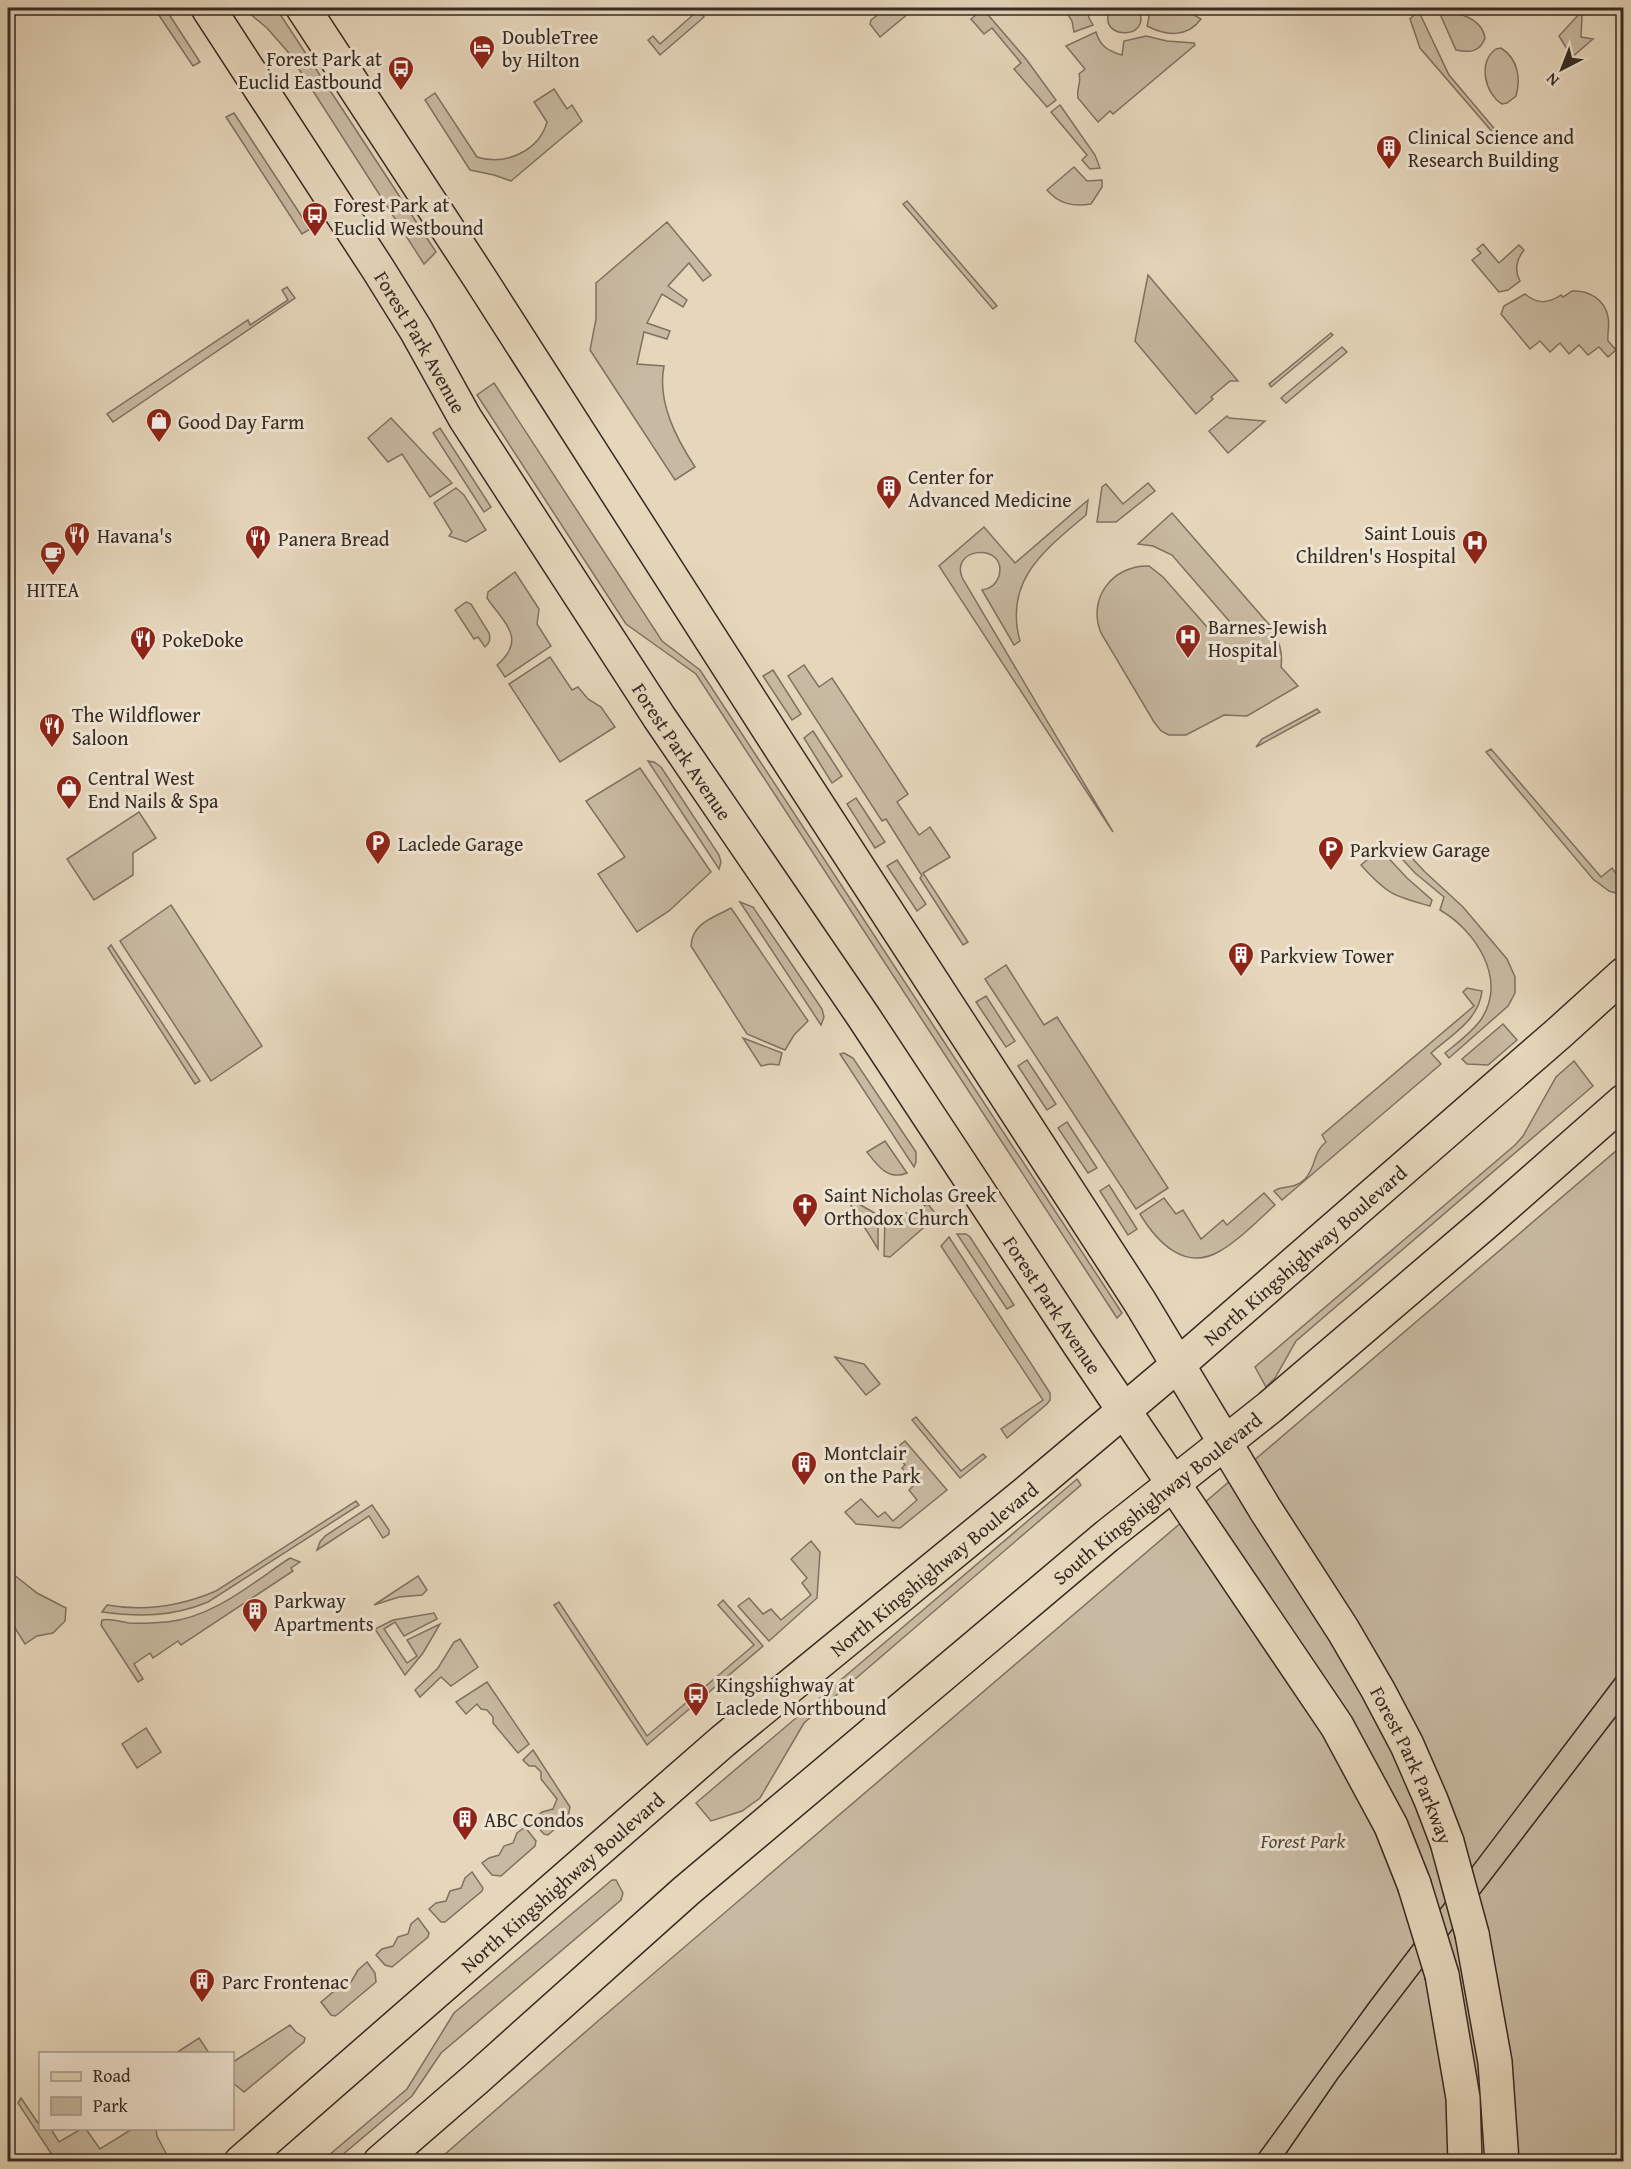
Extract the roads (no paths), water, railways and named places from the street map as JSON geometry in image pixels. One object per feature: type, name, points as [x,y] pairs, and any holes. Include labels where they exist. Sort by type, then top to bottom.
[{"type":"main road","name":"Forest Park Avenue","points":[[208,8],[378,269],[416,330],[465,418],[652,707],[863,1016],[1079,1344],[1174,1483]]},
{"type":"main road","points":[[303,8],[479,277],[1179,1364],[1226,1443]]},
{"type":"main road","name":"North Kingshighway Boulevard","points":[[241,2162],[723,1741],[1179,1364],[1550,1041],[1623,974]]},
{"type":"main road","name":"South Kingshighway Boulevard","points":[[380,2162],[686,1891],[1107,1536],[1226,1443],[1491,1218],[1623,1101]]},
{"type":"main road","name":"Forest Park Parkway","points":[[1226,1443],[1378,1690],[1407,1745],[1431,1800],[1447,1842],[1472,1934],[1487,2008],[1495,2062],[1502,2162]]},
{"type":"main road","points":[[1174,1483],[1249,1599],[1337,1726],[1391,1826],[1414,1884],[1442,1975],[1462,2098],[1465,2162]]},
{"type":"tram line","points":[[1253,2162],[1369,2003],[1624,1667]]},
{"type":"tram line","points":[[1280,2162],[1338,2078],[1624,1706]]},
{"type":"place","name":"DoubleTree by Hilton","points":[[482,71]]},
{"type":"place","name":"Forest Park at Euclid Eastbound","points":[[401,92]]},
{"type":"place","name":"Clinical Science and Research Building","points":[[1389,171]]},
{"type":"place","name":"Forest Park at Euclid Westbound","points":[[315,238]]},
{"type":"place","name":"Good Day Farm","points":[[159,444]]},
{"type":"place","name":"Center for Advanced Medicine","points":[[889,511]]},
{"type":"place","name":"Havana's","points":[[77,558]]},
{"type":"place","name":"Panera Bread","points":[[258,561]]},
{"type":"place","name":"Saint Louis Children's Hospital","points":[[1475,566]]},
{"type":"place","name":"HITEA","points":[[53,577]]},
{"type":"place","name":"Barnes-Jewish Hospital","points":[[1188,660]]},
{"type":"place","name":"PokeDoke","points":[[143,662]]},
{"type":"place","name":"The Wildflower Saloon","points":[[52,749]]},
{"type":"place","name":"Central West End Nails & Spa","points":[[69,811]]},
{"type":"place","name":"Laclede Garage","points":[[378,866]]},
{"type":"place","name":"Parkview Garage","points":[[1331,872]]},
{"type":"place","name":"Parkview Tower","points":[[1241,978]]},
{"type":"place","name":"Saint Nicholas Greek Orthodox Church","points":[[805,1229]]},
{"type":"place","name":"Montclair on the Park","points":[[804,1487]]},
{"type":"place","name":"Parkway Apartments","points":[[255,1634]]},
{"type":"place","name":"Kingshighway at Laclede Northbound","points":[[696,1718]]},
{"type":"place","name":"ABC Condos","points":[[465,1842]]},
{"type":"place","name":"Parc Frontenac","points":[[202,2004]]},
{"type":"park label","name":"Forest Park","points":[[1303,1840]]}]
